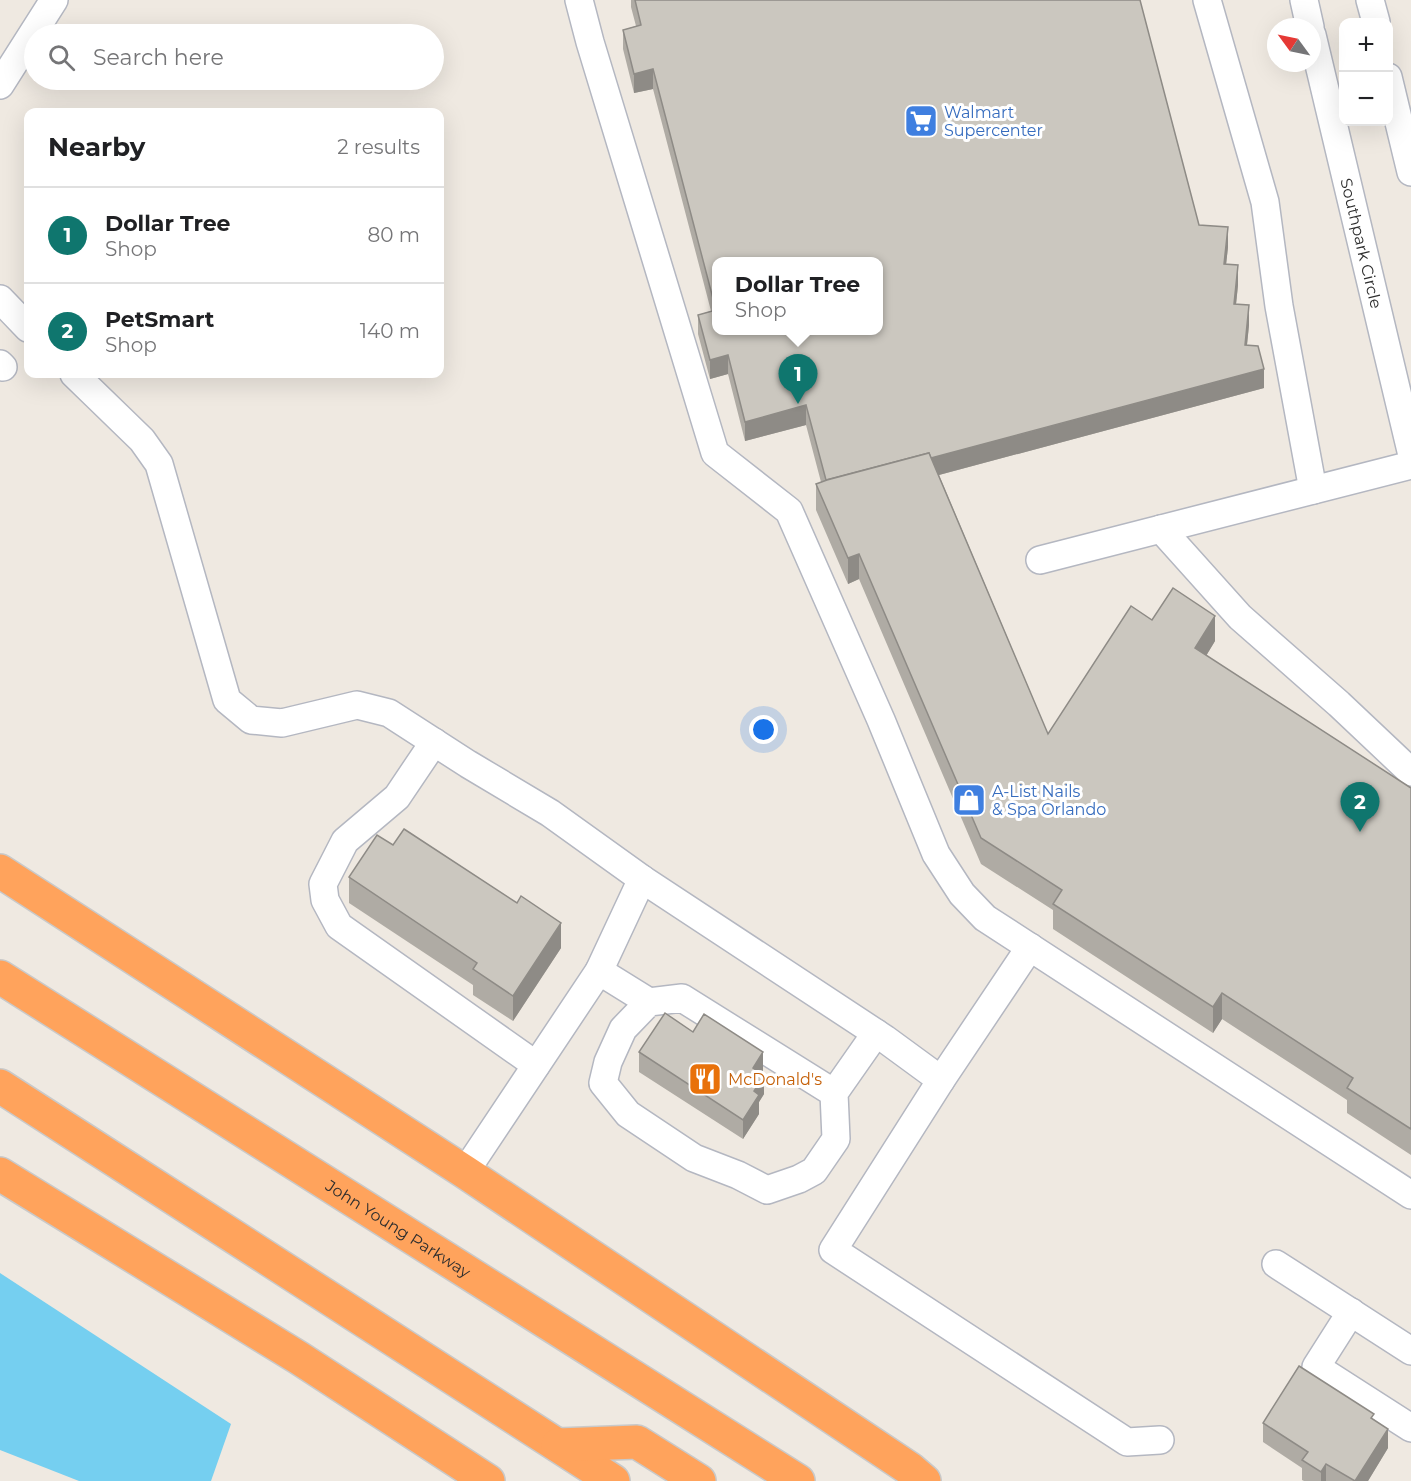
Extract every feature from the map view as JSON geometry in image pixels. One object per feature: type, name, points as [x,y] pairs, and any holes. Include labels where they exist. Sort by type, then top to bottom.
[{"type":"highway","points":[[0,871],[465,1172],[910,1469],[924,1481]]},
{"type":"highway","name":"John Young Parkway","points":[[0,977],[798,1481]]},
{"type":"highway","points":[[0,1086],[613,1481]]},
{"type":"highway","points":[[0,1174],[299,1358],[488,1481]]},
{"type":"highway","points":[[558,1445],[637,1442],[699,1481]]},
{"type":"street","points":[[39,24],[54,0]]},
{"type":"street","points":[[579,0],[715,453],[789,511],[881,720],[936,854],[962,894],[986,918],[1411,1194]]},
{"type":"street","points":[[1207,0],[1265,202],[1279,306],[1313,490]]},
{"type":"street","points":[[1304,0],[1308,18]]},
{"type":"street","points":[[1370,0],[1375,18]]},
{"type":"street","points":[[0,85],[24,47]]},
{"type":"street","name":"Southpark Circle","points":[[1321,72],[1411,451]]},
{"type":"street","points":[[1393,94],[1411,171]]},
{"type":"street","points":[[0,298],[24,324]]},
{"type":"street","points":[[78,378],[142,440],[159,464],[227,700],[251,720],[282,723],[357,705],[389,713],[550,813],[642,879],[876,1033],[942,1080]]},
{"type":"street","points":[[1040,560],[1411,465]]},
{"type":"street","points":[[1161,529],[1240,616],[1411,772]]},
{"type":"street","points":[[434,742],[397,797],[345,841],[323,884],[325,900],[339,926],[536,1065]]},
{"type":"street","points":[[465,1172],[599,971],[642,879]]},
{"type":"street","points":[[1030,947],[833,1250],[1127,1442],[1160,1440]]},
{"type":"street","points":[[599,971],[649,1002],[682,998],[834,1093]]},
{"type":"street","points":[[649,1002],[623,1029],[608,1062],[603,1083],[628,1114],[694,1158],[738,1175],[767,1190],[814,1171],[836,1139],[834,1093],[876,1033]]},
{"type":"street","points":[[1276,1264],[1411,1352]]},
{"type":"street","points":[[1352,1312],[1316,1367],[1411,1428]]},
{"type":"water","points":[[0,1273],[231,1424],[211,1481],[79,1481],[0,1450]]},
{"type":"building","points":[[635,0],[1140,0],[1199,225],[1228,227],[1224,264],[1238,265],[1234,304],[1249,305],[1245,345],[1258,346],[1264,369],[931,458],[929,453],[826,480],[806,405],[745,422],[728,355],[710,360],[698,315],[712,311],[712,335],[883,335],[883,257],[712,257],[712,295],[653,69],[634,74],[623,30],[641,25]]},
{"type":"building","points":[[929,453],[1048,734],[1131,606],[1152,620],[1173,588],[1215,616],[1195,648],[1411,788],[1411,1129],[1347,1088],[1353,1078],[1222,993],[1213,1007],[1053,904],[1062,890],[981,838],[859,554],[848,558],[816,484]]},
{"type":"building","points":[[404,829],[517,903],[521,896],[561,923],[513,996],[473,969],[477,963],[349,877],[377,835],[393,845]]},
{"type":"building","name":"McDonald's","points":[[665,1013],[693,1032],[704,1014],[763,1052],[753,1068],[764,1075],[754,1091],[759,1095],[743,1120],[639,1052]]},
{"type":"building","points":[[1299,1366],[1374,1414],[1371,1418],[1388,1429],[1355,1481],[1326,1464],[1321,1472],[1302,1460],[1308,1452],[1263,1423]]},
{"type":"place","name":"Walmart Supercenter","points":[[921,121]]},
{"type":"place","name":"Dollar Tree","points":[[798,404]]},
{"type":"place","name":"A-List Nails & Spa Orlando","points":[[969,800]]},
{"type":"place","name":"PetSmart","points":[[1360,832]]},
{"type":"place","name":"McDonald's","points":[[705,1079]]}]
